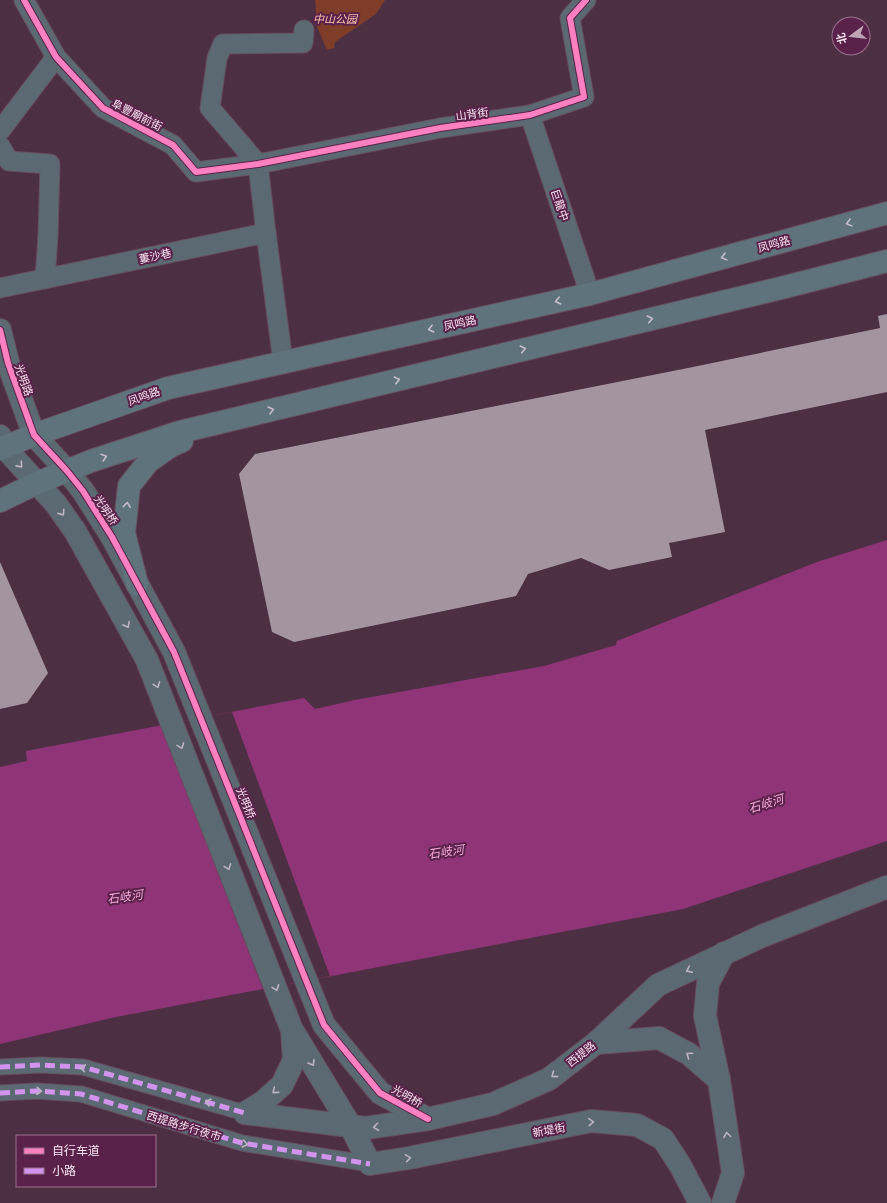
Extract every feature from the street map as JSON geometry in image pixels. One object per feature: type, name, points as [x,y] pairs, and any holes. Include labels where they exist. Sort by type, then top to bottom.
[{"type":"main road","name":"凤鸣路","points":[[1,444],[34,435],[168,388],[590,294],[887,213]]},
{"type":"main road","points":[[0,501],[37,483],[91,461],[180,432],[781,288],[887,261]]},
{"type":"main road","points":[[137,584],[124,533],[129,486],[148,462],[171,446],[233,420]]},
{"type":"street","name":"阜豐廟前街","points":[[24,0],[56,57],[103,108],[173,145],[196,172],[258,164]]},
{"type":"street","name":"山背街","points":[[258,164],[440,128],[530,115],[584,96],[570,18],[586,0]]},
{"type":"street","points":[[283,362],[258,164],[210,108],[217,58],[223,44],[303,43],[304,30]]},
{"type":"street","points":[[0,131],[56,57]]},
{"type":"street","name":"巨龍中","points":[[530,115],[590,294]]},
{"type":"street","points":[[0,146],[9,161],[50,164],[45,279]]},
{"type":"street","name":"蔞沙巷","points":[[0,288],[266,233]]},
{"type":"street","name":"光明路","points":[[0,330],[8,363],[34,435]]},
{"type":"street","name":"光明桥","points":[[34,435],[83,491],[112,537],[174,652],[324,1024],[380,1093],[428,1120]]},
{"type":"street","points":[[1,444],[56,504],[75,531],[147,660],[292,1030],[351,1127],[370,1164]]},
{"type":"street","name":"西提路","points":[[246,1113],[366,1128],[428,1120],[493,1104],[549,1079],[596,1043],[658,984],[762,936],[887,887]]},
{"type":"street","points":[[723,1203],[733,1173],[719,1080],[704,1016],[708,983],[724,953]]},
{"type":"street","points":[[0,1067],[41,1065],[83,1067],[246,1113],[282,1085],[294,1060],[292,1030]]},
{"type":"street","points":[[596,1043],[659,1038],[689,1054],[719,1080]]},
{"type":"street","name":"西提路步行夜市","points":[[0,1093],[36,1091],[81,1094],[242,1143],[370,1164]]},
{"type":"street","name":"新堤街","points":[[370,1164],[409,1158],[591,1121],[637,1125],[663,1140],[680,1165],[697,1199]]},
{"type":"street","points":[[697,1199],[714,1192],[733,1173]]},
{"type":"green space","name":"中山公园","points":[[315,0],[385,0],[376,14],[335,42],[334,48],[327,50],[317,27]]},
{"type":"water","name":"石岐河","points":[[887,540],[887,841],[683,909],[116,1017],[0,1044],[0,767],[27,761],[26,751],[304,698],[315,709],[355,700],[544,666],[616,645],[617,641],[817,562]]},
{"type":"pier","points":[[232,712],[330,976],[263,989],[161,725]]},
{"type":"building","points":[[887,314],[887,392],[705,430],[725,532],[669,543],[672,557],[609,570],[581,558],[528,574],[516,596],[294,642],[272,632],[239,474],[255,454],[693,367],[880,328],[878,316]]},
{"type":"building","points":[[0,562],[48,673],[27,703],[0,709]]},
{"type":"marked path","points":[[0,1067],[41,1065],[83,1067],[245,1113]]},
{"type":"marked path","points":[[0,1093],[36,1091],[81,1094],[242,1143],[370,1164]]},
{"type":"cycle path","points":[[24,0],[56,57],[103,108],[173,145],[196,172],[258,164],[440,128],[530,115],[584,97],[570,18],[586,0]]},
{"type":"cycle path","points":[[0,330],[8,363],[34,435],[83,491],[112,537],[174,652],[324,1025],[380,1093],[428,1119]]}]
